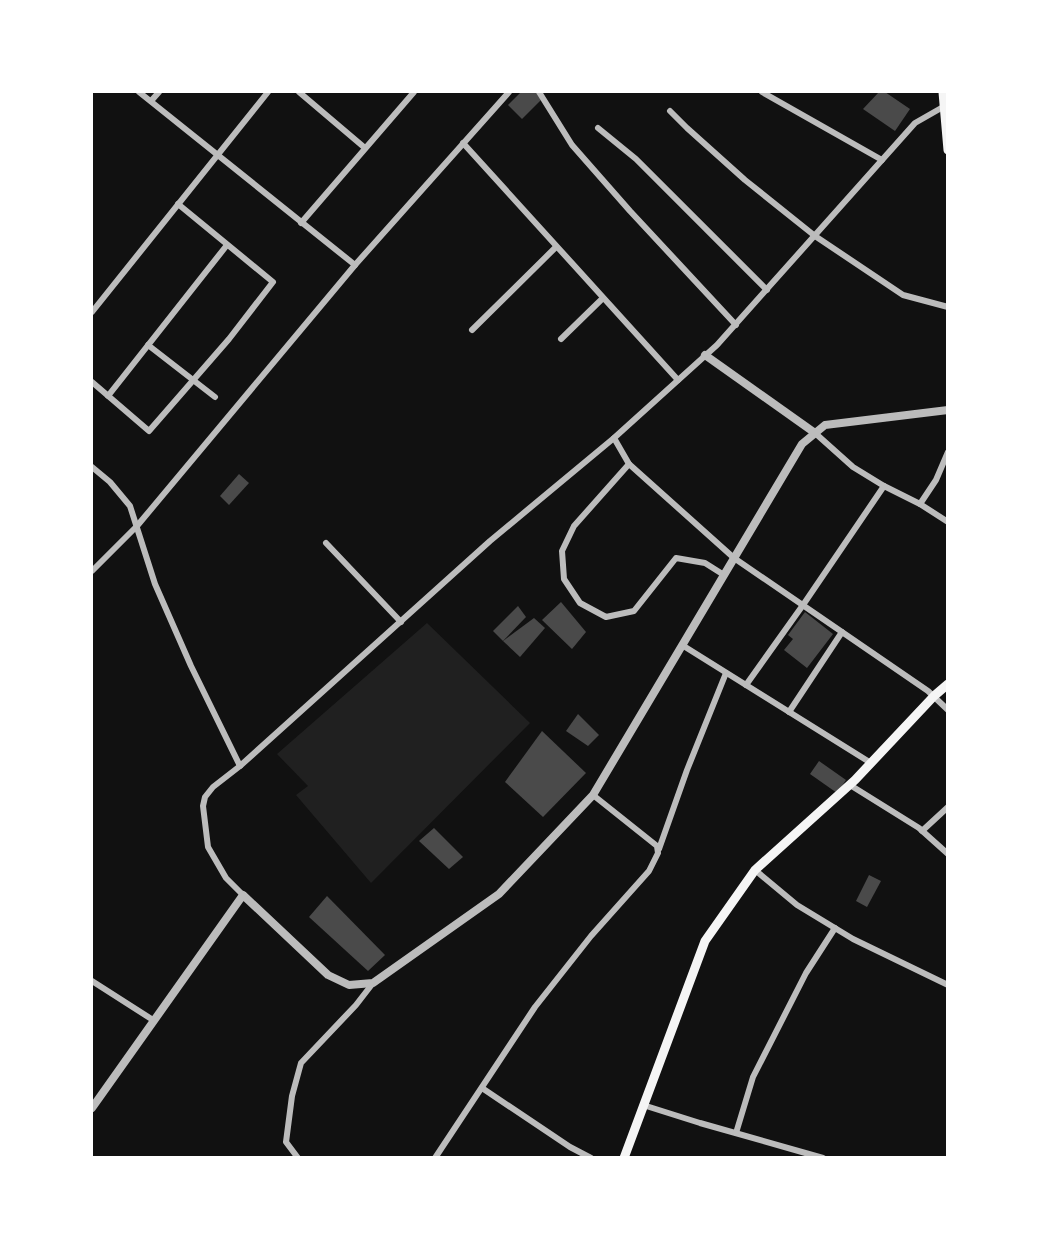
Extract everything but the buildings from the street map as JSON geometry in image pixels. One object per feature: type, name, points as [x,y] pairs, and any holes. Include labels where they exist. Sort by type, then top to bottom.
[{"type":"main road","points":[[943,92],[948,150]]},
{"type":"main road","points":[[624,1158],[705,941],[755,870],[850,784],[948,684]]},
{"type":"street","points":[[139,92],[355,265]]},
{"type":"street","points":[[151,101],[159,92]]},
{"type":"street","points":[[92,312],[268,92]]},
{"type":"street","points":[[299,92],[365,148]]},
{"type":"street","points":[[301,222],[414,92]]},
{"type":"street","points":[[92,571],[137,526],[355,265],[509,92]]},
{"type":"street","points":[[538,92],[572,145],[736,325]]},
{"type":"street","points":[[762,92],[882,160]]},
{"type":"street","points":[[373,983],[349,985],[328,975],[226,878],[208,847],[203,806],[205,797],[213,787],[240,766],[490,541],[614,438],[705,355],[767,291],[915,123],[943,107]]},
{"type":"street","points":[[670,111],[745,180],[815,236],[903,295],[948,307]]},
{"type":"street","points":[[598,128],[636,159],[767,291]]},
{"type":"street","points":[[463,143],[678,380]]},
{"type":"street","points":[[92,382],[149,431],[229,339],[273,282],[178,204]]},
{"type":"street","points":[[108,396],[227,244]]},
{"type":"street","points":[[472,330],[556,247]]},
{"type":"street","points":[[561,339],[603,298]]},
{"type":"street","points":[[148,345],[215,398]]},
{"type":"street","points":[[705,355],[815,433],[853,467],[948,522]]},
{"type":"street","points":[[298,1158],[286,1142],[292,1096],[301,1063],[356,1005],[373,983],[500,894],[593,795],[802,444],[825,425],[948,410]]},
{"type":"street","points":[[614,438],[629,464],[734,558],[934,696],[948,710]]},
{"type":"street","points":[[920,504],[936,480],[948,452]]},
{"type":"street","points":[[629,464],[574,526],[562,551],[564,579],[580,603],[606,617],[634,611],[676,558],[705,563],[724,576]]},
{"type":"street","points":[[92,467],[110,482],[130,506],[155,584],[191,666],[240,766]]},
{"type":"street","points":[[746,685],[884,486]]},
{"type":"street","points":[[326,543],[401,622]]},
{"type":"street","points":[[789,712],[842,632]]},
{"type":"street","points":[[682,645],[871,763]]},
{"type":"street","points":[[435,1158],[535,1007],[591,936],[649,871],[658,854],[687,770],[726,673]]},
{"type":"street","points":[[850,784],[922,831],[948,854]]},
{"type":"street","points":[[593,795],[659,849]]},
{"type":"street","points":[[922,831],[948,807]]},
{"type":"street","points":[[755,870],[797,905],[853,939],[948,985]]},
{"type":"street","points":[[92,1108],[243,895]]},
{"type":"street","points":[[736,1132],[753,1077],[806,973],[835,928]]},
{"type":"street","points":[[92,981],[153,1020]]},
{"type":"street","points":[[482,1088],[570,1147],[591,1158]]},
{"type":"street","points":[[643,1105],[823,1158]]},
{"type":"shaded area","points":[[427,623],[530,723],[371,883],[296,795],[308,786],[277,754]]}]
